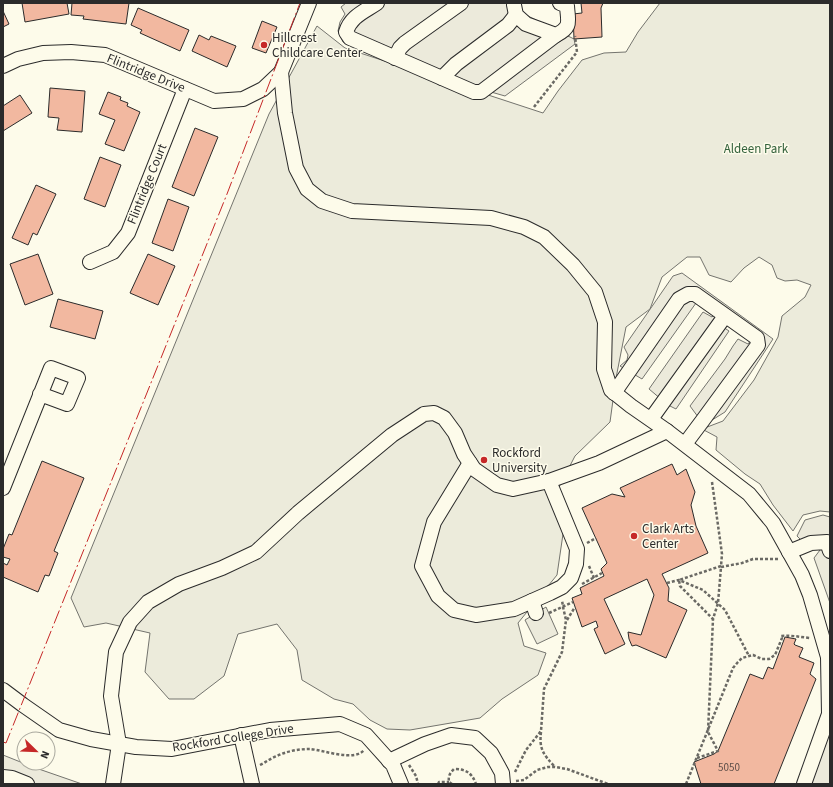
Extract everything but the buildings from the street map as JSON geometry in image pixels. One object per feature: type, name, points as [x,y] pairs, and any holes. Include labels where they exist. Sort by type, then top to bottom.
[{"type":"street","points":[[309,3],[282,72],[285,113],[296,168],[307,189],[322,201],[352,212],[491,218],[524,227],[544,238],[573,265],[595,292],[604,322],[604,369],[611,390],[685,444],[749,494],[773,523],[802,575],[824,634],[828,656],[829,714],[804,784]]},
{"type":"street","points":[[377,3],[353,19],[346,32],[350,38],[474,92],[481,92],[564,31],[568,23],[567,6],[560,3]]},
{"type":"street","points":[[395,58],[400,48],[405,43],[461,3]]},
{"type":"street","points":[[442,78],[456,64],[508,25],[514,6]]},
{"type":"street","points":[[514,6],[526,24],[556,36]]},
{"type":"street","name":"Flintridge Drive","points":[[3,66],[18,59],[43,53],[71,52],[105,55],[214,101],[243,99],[263,89],[282,72]]},
{"type":"street","name":"Flintridge Court","points":[[90,262],[113,252],[128,232],[185,89]]},
{"type":"street","points":[[614,392],[679,299],[688,294],[695,294],[757,338],[758,345],[685,444]]},
{"type":"street","points":[[651,420],[725,316]]},
{"type":"street","points":[[3,488],[40,394]]},
{"type":"street","points":[[113,784],[119,744],[111,696],[116,652],[130,622],[148,602],[179,584],[222,568],[256,552],[298,513],[392,435],[424,414],[434,413],[444,418],[455,433],[464,454],[474,469],[497,484],[513,490],[549,480],[599,463],[667,431]]},
{"type":"street","points":[[470,463],[434,522],[422,566],[438,596],[454,610],[476,615],[514,609],[539,609],[550,594],[562,587],[571,578],[576,564],[577,549],[549,480]]},
{"type":"street","points":[[789,552],[811,543],[829,543]]},
{"type":"street","name":"Rockford College Drive","points":[[3,690],[59,730],[91,739],[136,747],[172,749],[270,730],[340,724],[366,735],[393,765],[401,784]]},
{"type":"street","points":[[241,735],[252,784]]},
{"type":"street","points":[[389,761],[425,744],[452,735],[475,738],[490,753],[502,773],[510,780]]},
{"type":"street","points":[[3,777],[12,778],[27,784]]},
{"type":"path","points":[[534,107],[577,52],[575,31]]},
{"type":"path","points":[[697,758],[718,751],[708,732],[713,619],[718,603],[722,554],[711,472],[707,461]]},
{"type":"path","points":[[667,583],[721,566],[742,563],[753,559],[781,559],[789,552]]},
{"type":"path","points":[[679,580],[703,590],[725,610],[749,656]]},
{"type":"path","points":[[679,580],[680,586],[713,619]]},
{"type":"path","points":[[539,609],[562,607],[574,602]]},
{"type":"path","points":[[555,767],[543,753],[540,741],[544,688],[562,652],[566,620],[562,607]]},
{"type":"path","points":[[566,620],[575,607]]},
{"type":"path","points":[[686,784],[733,668],[738,662],[742,658],[754,655],[762,659],[769,659],[775,655],[782,638],[781,636],[789,635],[810,638],[824,634]]},
{"type":"path","points":[[541,731],[526,750],[510,780],[524,780],[537,770],[555,767],[567,769],[608,784]]},
{"type":"path","points":[[249,769],[268,762],[276,756],[294,750],[310,749],[343,755],[357,755],[362,753],[370,740]]},
{"type":"path","points":[[403,754],[416,776],[418,784]]},
{"type":"path","points":[[449,782],[448,778],[451,772],[454,769],[460,769],[468,771],[476,784]]},
{"type":"path","points":[[438,784],[439,782],[449,782],[452,784]]},
{"type":"green space","name":"Rockford University","points":[[660,3],[830,3],[830,512],[820,511],[803,515],[793,531],[773,505],[760,484],[745,474],[716,450],[717,437],[702,429],[723,421],[754,380],[778,337],[782,316],[805,297],[811,285],[797,280],[785,281],[777,278],[772,265],[759,257],[744,268],[731,282],[709,275],[700,257],[687,257],[662,277],[650,309],[626,327],[616,378],[610,422],[575,456],[559,487],[563,534],[557,575],[518,623],[524,646],[546,653],[538,675],[502,699],[480,718],[410,730],[387,729],[370,720],[353,704],[334,699],[302,680],[297,650],[277,624],[238,634],[224,676],[194,699],[169,699],[145,672],[150,633],[106,623],[84,627],[71,598],[269,114],[317,26],[345,48],[543,113],[582,60],[604,53],[626,52],[638,32]]},
{"type":"shaded area","points":[[346,3],[518,3],[520,12],[574,39],[575,44],[505,96],[456,82],[343,42],[338,31],[340,22],[345,14],[341,7]]},
{"type":"shaded area","points":[[682,273],[773,339],[725,412],[704,425],[690,406],[738,339],[748,344],[751,340],[729,323],[723,327],[729,331],[676,409],[668,405],[649,389],[703,312],[712,317],[714,315],[696,303],[642,379],[620,366],[627,360],[628,355],[624,347],[673,276]]},
{"type":"shaded area","points":[[823,515],[830,517],[830,603],[814,558],[820,550],[805,544],[797,536],[805,520]]},
{"type":"shaded area","points":[[546,607],[558,634],[537,644],[525,620]]},
{"type":"shaded area","points":[[830,705],[830,784],[806,784]]},
{"type":"shaded area","points":[[3,755],[16,760],[16,771],[45,771],[82,784],[3,784]]},
{"type":"power","points":[[3,742],[6,743],[227,194],[300,3]]},
{"type":"place","name":"Hillcrest Childcare Center","points":[[264,45]]},
{"type":"place","name":"Rockford University","points":[[484,460]]},
{"type":"place","name":"Clark Arts Center","points":[[634,536]]},
{"type":"park label","name":"Aldeen Park","points":[[756,149]]}]
